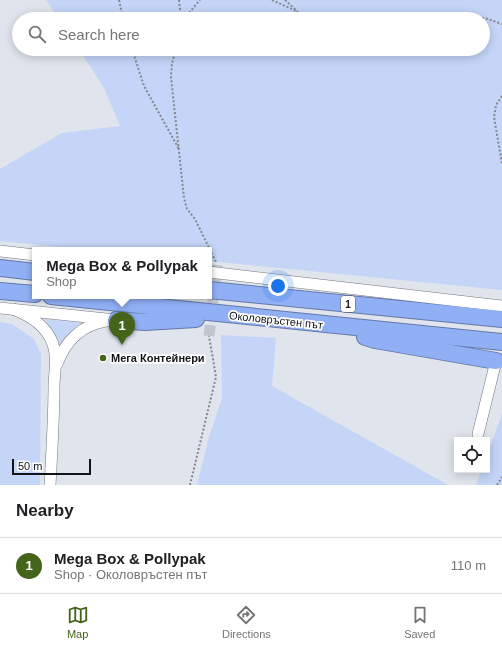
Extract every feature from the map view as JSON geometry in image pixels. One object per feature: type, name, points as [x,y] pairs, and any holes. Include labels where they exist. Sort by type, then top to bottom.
[{"type":"highway","points":[[0,268],[32,272]]},
{"type":"highway","name":"Околовръстен път","points":[[212,290],[497,317]]},
{"type":"highway","points":[[0,291],[32,294]]},
{"type":"highway","name":"Околовръстен път","points":[[78,299],[502,342]]},
{"type":"highway","points":[[116,320],[145,322],[239,316]]},
{"type":"highway","points":[[326,325],[375,340],[499,361]]},
{"type":"street","points":[[0,251],[32,255]]},
{"type":"street","points":[[213,269],[502,306]]},
{"type":"street","points":[[0,308],[116,320]]},
{"type":"street","points":[[12,309],[33,318],[43,327],[50,337],[53,345],[56,366],[50,485]]},
{"type":"street","points":[[56,366],[62,351],[72,338],[80,331],[101,322],[116,320]]},
{"type":"street","points":[[478,434],[499,361]]},
{"type":"path","points":[[119,0],[121,12]]},
{"type":"path","points":[[179,0],[181,12]]},
{"type":"path","points":[[189,12],[200,0]]},
{"type":"path","points":[[272,0],[297,12]]},
{"type":"path","points":[[285,0],[298,12]]},
{"type":"path","points":[[490,20],[502,24]]},
{"type":"path","points":[[134,56],[144,86],[179,150]]},
{"type":"path","points":[[174,56],[171,77],[184,198],[187,209],[196,219],[206,247]]},
{"type":"path","points":[[502,96],[496,104],[494,117],[502,164]]},
{"type":"path","points":[[190,485],[216,377],[209,336]]},
{"type":"path","points":[[497,485],[502,477]]},
{"type":"shaded area","points":[[46,0],[502,0],[502,290],[212,261],[212,247],[60,247],[0,241],[0,169],[62,133],[120,126],[104,88],[83,56],[490,56],[490,12],[54,12]]},
{"type":"shaded area","points":[[45,319],[81,323],[65,338],[59,347]]},
{"type":"shaded area","points":[[0,322],[12,324],[34,339],[41,354],[40,485],[0,485]]},
{"type":"shaded area","points":[[221,335],[276,338],[272,386],[448,485],[197,485],[208,440],[222,398]]},
{"type":"shaded area","points":[[502,414],[502,485],[476,485],[480,473],[490,473],[490,447]]},
{"type":"tunnel","points":[[209,336],[217,265]]},
{"type":"place","name":"Mega Box & Pollypak","points":[[122,345]]},
{"type":"place","name":"Мега Контейнери","points":[[103,358]]}]
